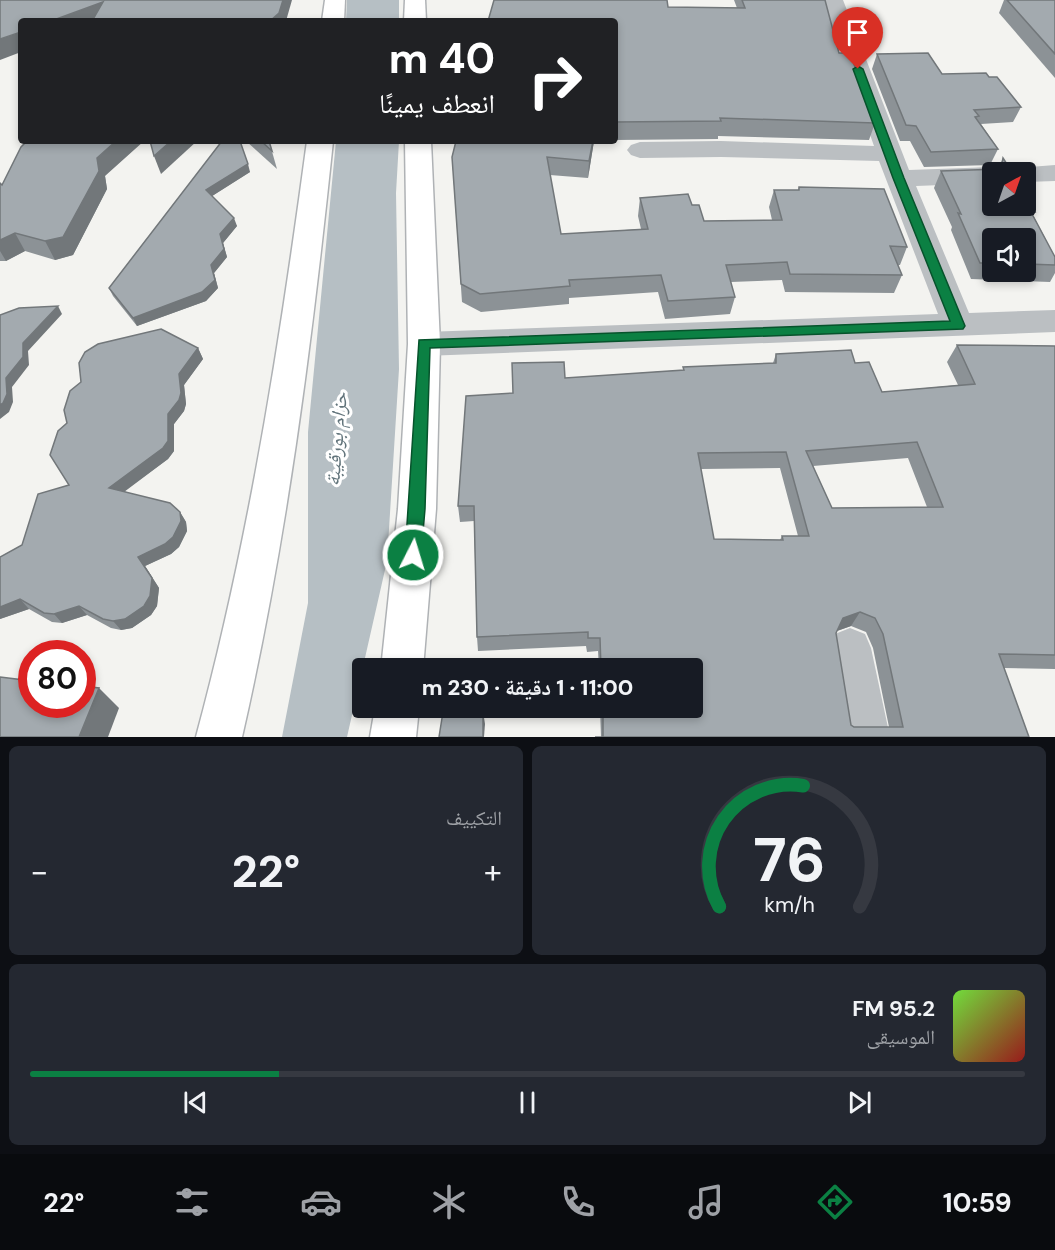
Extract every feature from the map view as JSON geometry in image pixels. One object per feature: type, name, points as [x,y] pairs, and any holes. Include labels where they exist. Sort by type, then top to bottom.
[{"type":"highway","points":[[333,18],[335,0]]},
{"type":"highway","points":[[415,0],[415,18]]},
{"type":"highway","points":[[219,737],[272,498],[293,367],[320,144]]},
{"type":"highway","points":[[403,658],[417,509],[424,344],[418,144]]},
{"type":"highway","points":[[393,737],[396,718]]},
{"type":"street","points":[[833,0],[899,178],[959,326]]},
{"type":"street","points":[[640,150],[722,149],[890,154]]},
{"type":"street","points":[[1036,173],[1055,172]]},
{"type":"street","points":[[899,178],[982,175]]},
{"type":"street","points":[[424,344],[1055,321]]},
{"type":"street","points":[[850,648],[867,737]]},
{"type":"water","points":[[347,0],[399,0],[399,18],[346,18]]},
{"type":"water","name":"حزام بورقيبة","points":[[336,144],[399,144],[396,193],[399,369],[387,561],[365,658],[352,658],[352,715],[347,737],[282,737],[308,603],[308,432]]},
{"type":"building","points":[[0,0],[283,0],[279,13],[273,18],[94,18],[103,2],[59,18],[18,18],[18,33],[0,39]]},
{"type":"building","points":[[494,0],[667,0],[668,7],[745,8],[742,0],[825,0],[839,53],[850,53],[875,123],[720,118],[721,121],[618,122],[618,18],[489,18]]},
{"type":"building","points":[[1007,0],[1055,0],[1055,54]]},
{"type":"building","points":[[928,53],[942,74],[986,73],[989,77],[997,77],[1021,107],[974,110],[979,116],[975,117],[998,149],[931,152],[916,126],[906,125],[877,54]]},
{"type":"building","points":[[24,144],[113,144],[97,158],[99,171],[63,237],[45,241],[15,233],[0,240],[0,183],[2,185]]},
{"type":"building","points":[[151,144],[168,144],[154,156]]},
{"type":"building","points":[[220,144],[241,144],[248,164],[206,190],[234,218],[220,234],[224,249],[211,265],[215,280],[202,292],[133,318],[109,288]]},
{"type":"building","points":[[455,144],[592,144],[589,161],[547,157],[561,234],[648,229],[640,198],[688,194],[692,205],[699,205],[704,221],[782,220],[774,190],[799,190],[799,187],[884,189],[907,247],[890,246],[902,275],[790,274],[787,262],[726,265],[735,297],[668,301],[661,275],[569,280],[570,286],[480,294],[461,284],[452,157]]},
{"type":"building","points":[[982,170],[982,216],[1033,216],[1055,257],[1055,265],[1036,264],[1036,228],[982,228],[982,263],[980,263],[941,171]]},
{"type":"building","points":[[58,306],[23,343],[23,357],[6,378],[7,394],[0,405],[0,315],[19,308]]},
{"type":"building","points":[[161,329],[198,348],[179,374],[181,393],[179,400],[168,414],[168,441],[163,448],[109,488],[170,503],[180,512],[181,521],[173,537],[165,544],[138,557],[152,578],[150,596],[144,606],[125,619],[113,621],[103,619],[79,606],[54,614],[44,613],[20,599],[0,607],[0,557],[22,545],[38,494],[69,485],[50,455],[58,431],[67,423],[64,410],[70,391],[81,382],[79,363],[85,352],[98,344]]},
{"type":"building","points":[[957,345],[1055,346],[1055,655],[999,654],[1029,737],[603,737],[603,718],[703,718],[703,658],[601,658],[600,638],[588,638],[588,632],[477,637],[474,506],[458,506],[466,396],[513,393],[512,363],[564,362],[565,378],[684,370],[683,367],[776,363],[776,354],[851,350],[855,363],[869,362],[882,392],[975,384]],"holes":[[[917,442],[943,507],[832,508],[806,451]],[[786,452],[809,536],[782,536],[783,540],[714,539],[698,453]],[[860,612],[875,618],[883,634],[903,727],[854,727],[851,725],[836,633],[843,618]]]},
{"type":"building","points":[[0,677],[18,679],[18,718],[87,718],[79,737],[0,737]]},
{"type":"building","points":[[442,718],[483,718],[483,737],[439,737]]},
{"type":"route","points":[[413,555],[424,344],[959,326],[858,69]]}]
